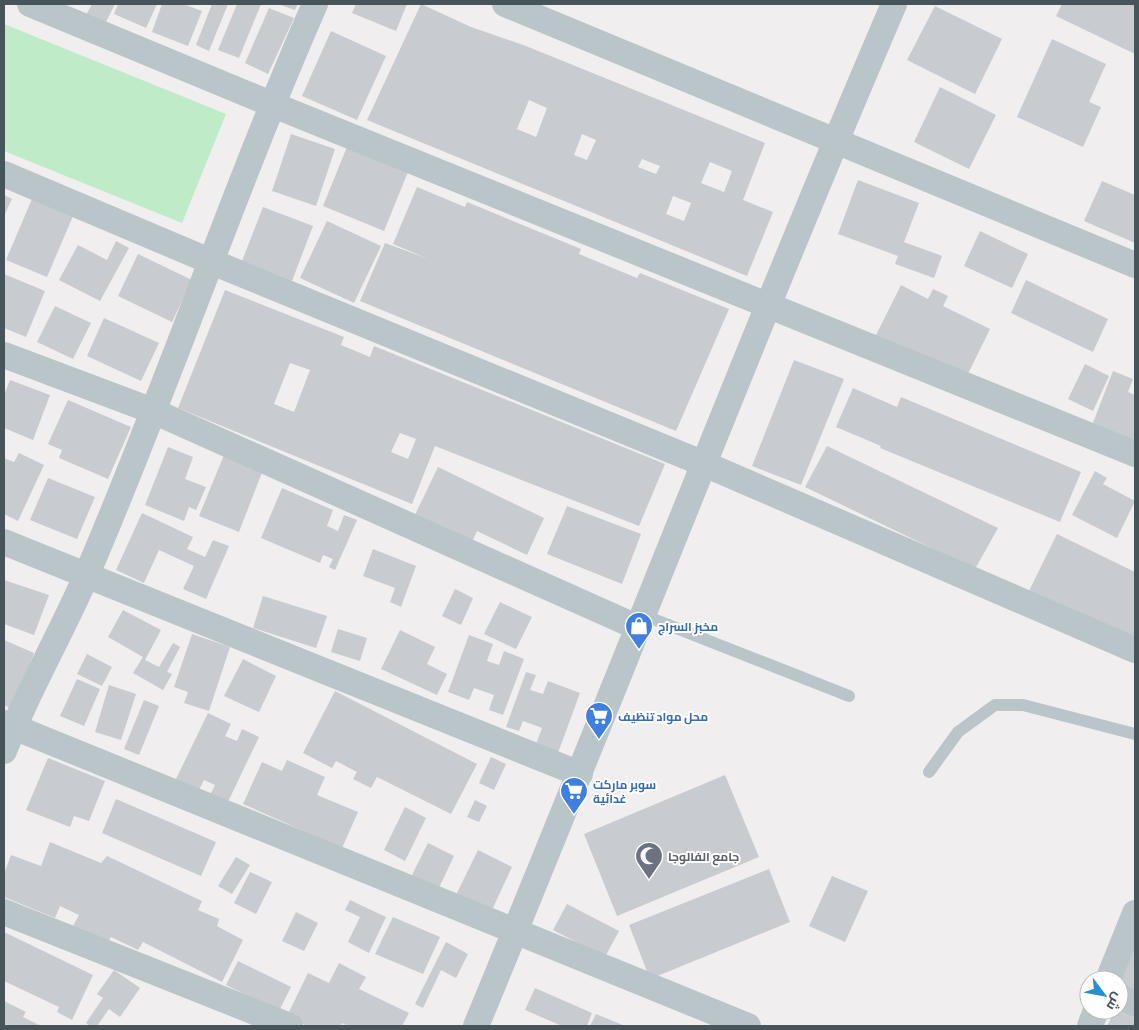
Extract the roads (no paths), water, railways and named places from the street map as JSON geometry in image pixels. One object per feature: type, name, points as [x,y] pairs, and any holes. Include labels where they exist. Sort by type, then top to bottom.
[{"type":"street","points":[[30,4],[271,104],[1135,454]]},
{"type":"street","points":[[4,751],[8,725],[86,576],[212,262],[271,104],[315,4]]},
{"type":"street","points":[[505,4],[1135,265]]},
{"type":"street","points":[[476,1026],[580,774],[702,463],[769,306],[835,140],[894,4]]},
{"type":"street","points":[[4,174],[212,262],[702,463],[1135,650]]},
{"type":"street","points":[[4,354],[153,411],[641,622]]},
{"type":"street","points":[[4,542],[580,774]]},
{"type":"street","points":[[8,725],[748,1026]]},
{"type":"street","points":[[4,912],[290,1026]]},
{"type":"street","points":[[1112,970],[1135,914]]},
{"type":"lane","points":[[641,622],[849,696]]},
{"type":"lane","points":[[929,772],[958,732],[994,705],[1023,705],[1135,734]]},
{"type":"place","name":"مخبز السراج","points":[[639,650]]},
{"type":"place","name":"محل مواد تنظيف","points":[[599,740]]},
{"type":"place","name":"سوبر ماركت غدائية","points":[[574,815]]},
{"type":"place","name":"جامع الفالوجا","points":[[649,880]]}]
